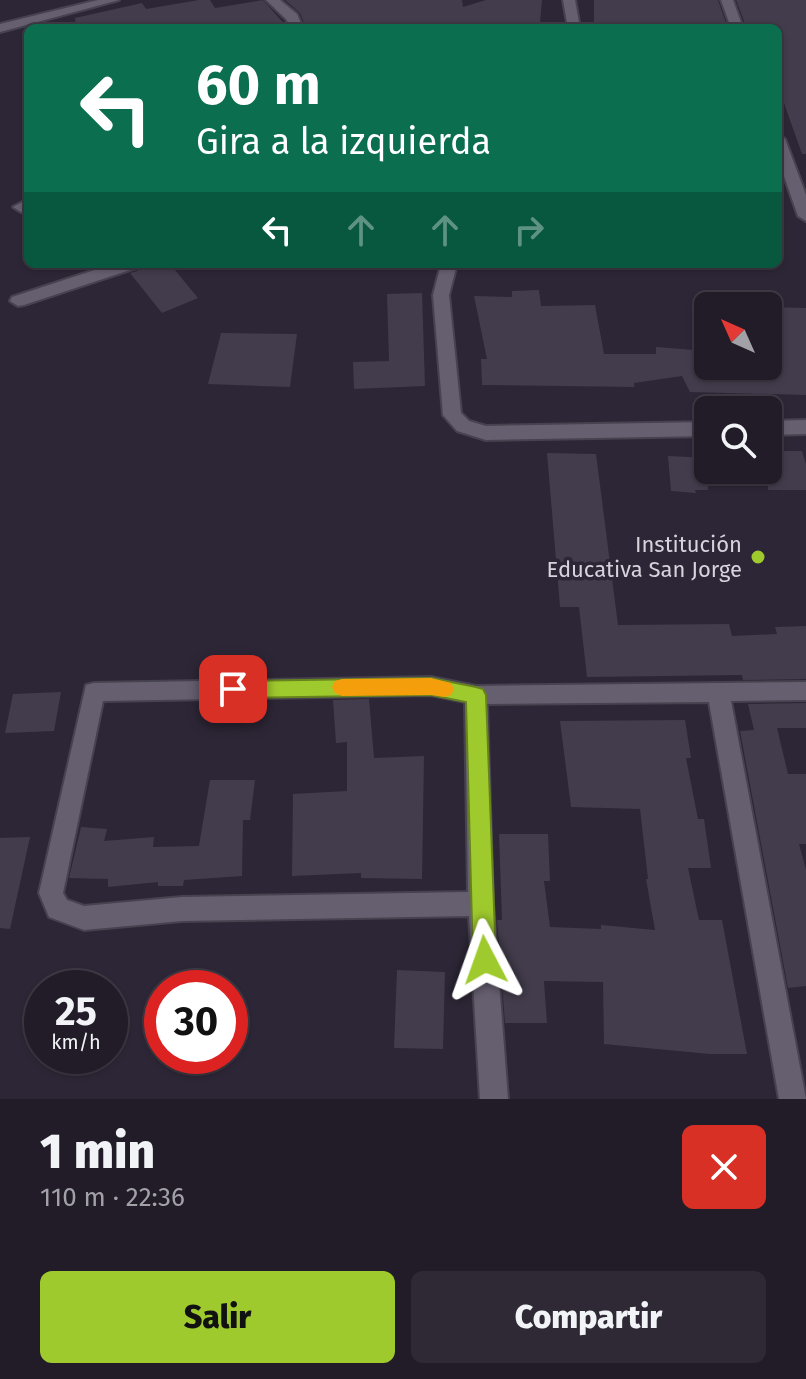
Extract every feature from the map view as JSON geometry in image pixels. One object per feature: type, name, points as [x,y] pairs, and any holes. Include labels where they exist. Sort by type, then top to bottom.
[{"type":"street","points":[[0,28],[113,0]]},
{"type":"street","points":[[272,0],[292,17],[295,24]]},
{"type":"street","points":[[569,0],[573,24]]},
{"type":"street","points":[[727,0],[736,24]]},
{"type":"street","points":[[782,150],[806,216]]},
{"type":"street","points":[[18,301],[118,268]]},
{"type":"street","points":[[448,268],[441,295],[452,415],[463,426],[486,433],[694,429]]},
{"type":"street","points":[[782,428],[806,427]]},
{"type":"street","points":[[481,904],[182,909],[84,918],[58,909],[51,893],[94,692],[431,686],[476,695],[806,691]]},
{"type":"street","points":[[718,692],[793,1099]]},
{"type":"street","points":[[476,695],[481,904],[494,1099]]},
{"type":"building","points":[[199,0],[210,0],[215,8],[263,0],[284,24],[76,24],[75,18],[142,3],[146,9]]},
{"type":"building","points":[[285,0],[462,0],[463,7],[486,0],[542,0],[540,23],[304,24],[300,13]]},
{"type":"building","points":[[594,0],[718,0],[726,24],[594,24]]},
{"type":"building","points":[[736,0],[806,0],[806,154],[802,154],[782,97],[782,24],[745,24]]},
{"type":"building","points":[[139,268],[173,268],[198,298],[162,313],[130,273]]},
{"type":"building","points":[[539,290],[541,306],[595,305],[604,354],[656,354],[656,347],[694,350],[694,380],[782,380],[782,307],[806,308],[806,395],[690,392],[682,376],[634,383],[634,387],[482,385],[481,359],[487,359],[474,296],[512,297],[512,291]]},
{"type":"building","points":[[422,293],[425,386],[354,389],[353,362],[389,361],[387,294]]},
{"type":"building","points":[[221,333],[297,334],[290,387],[208,384]]},
{"type":"building","points":[[782,451],[802,451],[806,464],[806,490],[768,490],[768,484],[782,484]]},
{"type":"building","points":[[547,453],[596,454],[618,625],[729,624],[732,636],[777,634],[775,627],[806,626],[806,679],[743,680],[742,675],[587,677],[579,607],[560,607]]},
{"type":"building","points":[[668,456],[694,457],[694,484],[708,484],[708,490],[695,490],[696,493],[671,491]]},
{"type":"building","points":[[61,692],[54,731],[5,733],[13,694]]},
{"type":"building","points":[[369,699],[374,758],[424,756],[422,879],[361,878],[361,873],[292,876],[293,794],[347,791],[347,742],[336,743],[333,700]]},
{"type":"building","points":[[806,703],[806,728],[777,728],[788,774],[806,774],[806,844],[799,844],[806,870],[806,986],[788,988],[740,731],[754,730],[748,704]]},
{"type":"building","points":[[685,720],[691,758],[686,758],[698,819],[704,819],[711,868],[688,868],[699,920],[722,920],[747,1054],[710,1054],[604,1044],[603,982],[544,981],[547,1023],[505,1023],[497,920],[502,920],[499,834],[548,834],[550,881],[544,881],[550,927],[601,929],[601,925],[655,930],[646,879],[640,809],[571,807],[560,721]]},
{"type":"building","points":[[210,780],[255,780],[250,820],[243,820],[242,876],[184,880],[183,886],[158,886],[158,882],[108,887],[108,879],[69,878],[81,827],[107,829],[104,841],[154,837],[153,847],[199,846]]},
{"type":"building","points":[[30,837],[10,929],[0,928],[0,838]]},
{"type":"building","points":[[397,970],[445,972],[443,1049],[394,1048]]},
{"type":"slow traffic","points":[[342,687],[431,686],[444,689]]},
{"type":"place","name":"Institución Educativa San Jorge","points":[[758,557]]},
{"type":"route","points":[[233,689],[431,686],[476,695],[485,960]]}]
